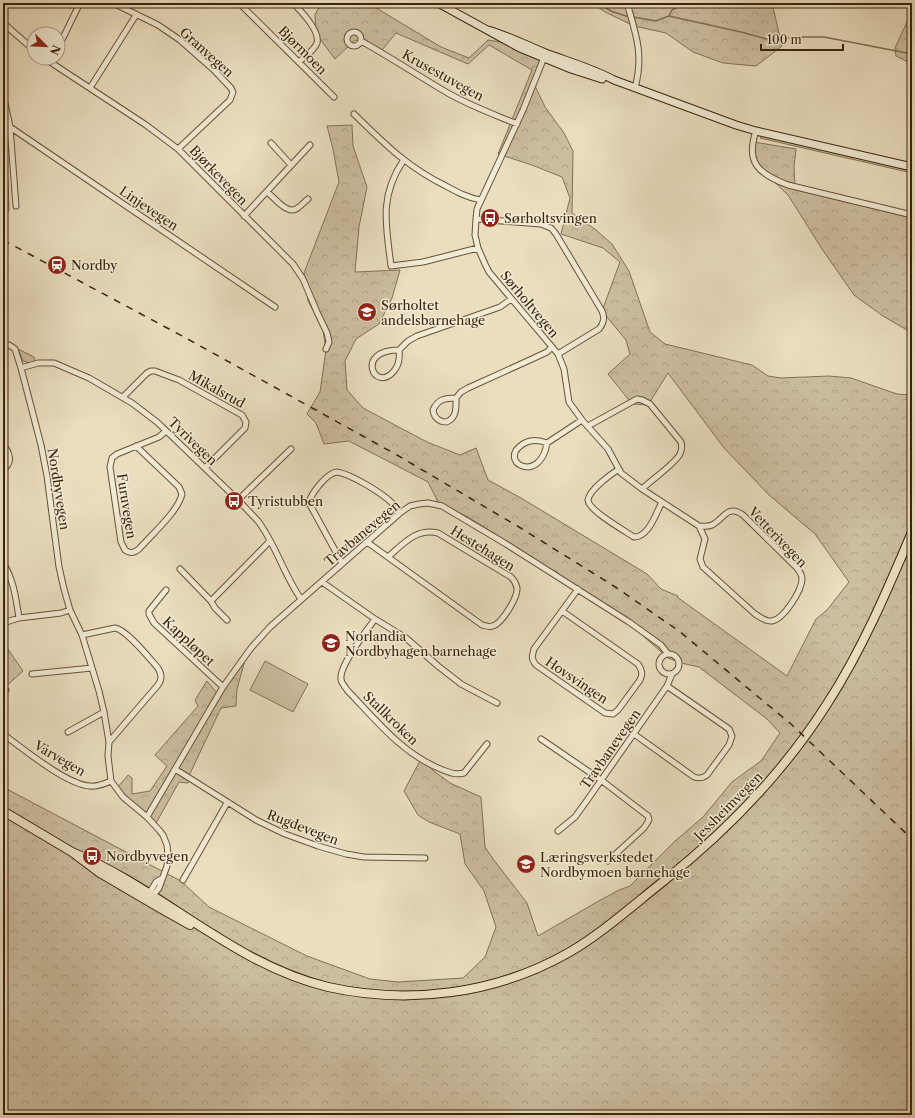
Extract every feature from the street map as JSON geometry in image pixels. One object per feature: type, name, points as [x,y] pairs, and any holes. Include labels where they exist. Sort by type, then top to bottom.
[{"type":"main road","points":[[438,3],[488,30],[504,35],[545,56],[604,74],[614,80],[719,119],[756,131],[912,167]]},
{"type":"main road","name":"Jessheimvegen","points":[[3,811],[72,852],[92,868],[150,897],[199,925],[207,932],[258,960],[305,980],[352,991],[401,996],[454,992],[489,985],[524,974],[566,954],[602,931],[686,863],[724,830],[747,807],[786,762],[826,706],[861,647],[912,532]]},
{"type":"street","points":[[66,32],[80,3]]},
{"type":"street","name":"Granvegen","points":[[113,3],[158,25],[180,40],[213,69],[233,92],[230,100],[178,149]]},
{"type":"street","points":[[293,3],[310,23],[317,40],[313,50],[299,62]]},
{"type":"street","points":[[627,3],[640,53],[639,69],[635,88]]},
{"type":"street","name":"Bjørmoen","points":[[242,4],[334,97]]},
{"type":"street","points":[[90,88],[136,15]]},
{"type":"street","points":[[3,22],[26,43]]},
{"type":"street","name":"Krusestuvegen","points":[[361,41],[462,101],[516,124]]},
{"type":"street","name":"Sørholtvegen","points":[[545,56],[516,124],[480,200],[476,219],[478,248],[489,272],[558,354],[564,369],[569,402],[582,420],[608,449],[619,469],[626,478],[699,526]]},
{"type":"street","name":"Bjørkevegen","points":[[60,66],[178,149],[293,264],[300,273],[327,333],[329,342],[326,349]]},
{"type":"street","points":[[3,94],[10,127],[16,206]]},
{"type":"street","points":[[354,114],[403,160],[435,181],[459,193],[480,200]]},
{"type":"street","name":"Linjevegen","points":[[10,127],[275,307]]},
{"type":"street","points":[[756,131],[752,149],[753,160],[764,174],[776,181],[912,215]]},
{"type":"street","points":[[270,143],[291,165]]},
{"type":"street","points":[[244,216],[310,145]]},
{"type":"street","points":[[403,160],[391,182],[386,198],[391,266],[423,262],[478,248]]},
{"type":"street","points":[[267,192],[285,208],[290,210],[295,209],[308,199]]},
{"type":"street","points":[[476,219],[541,224],[551,228],[556,234],[602,311],[604,319],[599,329],[558,354]]},
{"type":"street","points":[[399,350],[398,365],[393,372],[386,377],[380,377],[374,374],[372,368],[373,362],[377,356],[384,352],[399,350],[408,341],[417,336],[500,307],[511,299]]},
{"type":"street","name":"Nordbyvegen","points":[[3,347],[10,345],[15,349],[37,431],[47,476],[59,567],[70,610],[82,636],[104,712],[109,742],[108,756],[111,781]]},
{"type":"street","points":[[456,398],[444,398],[435,405],[433,415],[443,422],[448,421],[453,418],[456,398],[461,392],[547,352],[552,347]]},
{"type":"street","name":"Tyrivegen","points":[[21,368],[38,364],[54,363],[78,373],[123,397],[146,413],[238,500],[258,521],[301,599]]},
{"type":"street","name":"Mikalsrud","points":[[123,397],[147,373],[156,371],[179,380],[242,415],[246,422],[245,428],[204,468]]},
{"type":"street","points":[[588,426],[637,400],[646,402],[653,408],[681,442],[682,448],[680,454],[674,462],[642,489]]},
{"type":"street","points":[[547,443],[534,440],[525,443],[515,452],[514,458],[516,463],[522,467],[528,467],[539,462],[544,457],[547,443],[582,420]]},
{"type":"street","name":"Furuvegen","points":[[136,446],[179,487],[182,494],[178,504],[172,512],[139,549],[131,553],[125,550],[121,542],[110,467],[112,458],[116,454],[136,446],[159,437],[166,431]]},
{"type":"street","points":[[3,445],[7,449],[10,464],[3,469]]},
{"type":"street","points":[[238,500],[292,449]]},
{"type":"street","points":[[619,469],[610,474],[590,495],[588,500],[589,504],[596,511],[634,537],[638,537],[646,533],[662,502]]},
{"type":"street","points":[[342,564],[309,502],[313,493],[330,474],[337,472],[351,477],[392,503],[400,513]]},
{"type":"street","name":"Travbanevegen","points":[[147,817],[223,687],[240,662],[259,639],[301,599],[410,506],[428,503],[442,506],[578,589],[635,626],[661,645],[668,654]]},
{"type":"street","name":"Vetterivegen","points":[[732,511],[737,512],[743,515],[797,568],[802,577],[801,583],[784,614],[776,620],[771,621],[761,618],[705,570],[700,559],[704,539],[699,526],[711,525],[725,513],[732,511]]},
{"type":"street","name":"Hestehagen","points":[[367,542],[476,621],[488,627],[493,626],[500,621],[515,599],[517,586],[511,576],[438,533],[424,531],[416,534],[388,557]]},
{"type":"street","points":[[211,602],[270,541]]},
{"type":"street","points":[[3,563],[10,576],[19,618]]},
{"type":"street","points":[[180,569],[227,620]]},
{"type":"street","points":[[322,582],[375,619],[411,641],[438,666],[462,684],[497,703]]},
{"type":"street","name":"Hovsvingen","points":[[562,611],[638,664],[640,668],[642,676],[640,680],[618,710],[613,714],[605,713],[536,665],[532,660],[534,649],[578,589]]},
{"type":"street","name":"Kappløpet","points":[[166,590],[149,611],[149,614],[154,622],[223,687]]},
{"type":"street","points":[[3,622],[19,618],[61,613],[70,610]]},
{"type":"street","name":"Stallkroken","points":[[375,619],[355,648],[341,674],[342,683],[347,690],[394,739],[411,753],[436,767],[452,773],[464,773],[487,744]]},
{"type":"street","points":[[82,636],[115,628],[120,629],[127,634],[161,673],[162,678],[158,685],[109,742]]},
{"type":"street","points":[[668,654],[675,656],[679,663],[678,670],[672,674],[663,672],[659,664],[661,659],[668,654]]},
{"type":"street","points":[[32,674],[92,668]]},
{"type":"street","name":"Travbanevegen","points":[[558,831],[575,817],[667,686],[672,674]]},
{"type":"street","points":[[634,734],[698,779],[707,775],[729,745],[732,736],[729,729],[667,686]]},
{"type":"street","points":[[68,732],[104,712]]},
{"type":"street","name":"Vårvegen","points":[[3,734],[35,758],[82,785],[100,785],[111,781]]},
{"type":"street","points":[[541,739],[601,780],[645,812],[648,816],[649,820],[644,828],[608,861]]},
{"type":"street","name":"Rugdevegen","points":[[175,769],[227,803],[256,820],[285,834],[333,851],[364,857],[425,858]]},
{"type":"street","points":[[111,781],[123,797],[147,817],[163,835],[167,845],[168,861],[159,888],[150,897]]},
{"type":"street","points":[[183,880],[227,803]]},
{"type":"green space","points":[[322,3],[368,3],[441,47],[469,58],[488,40],[513,44],[541,60],[535,86],[545,107],[564,133],[573,151],[572,213],[596,230],[612,244],[629,271],[650,332],[665,344],[752,365],[768,376],[781,378],[829,376],[851,378],[897,394],[912,395],[912,1115],[3,1115],[3,787],[179,880],[184,881],[183,883],[209,907],[307,956],[370,979],[398,982],[463,978],[485,957],[496,927],[484,891],[465,864],[460,834],[429,822],[418,815],[404,791],[421,759],[450,783],[481,797],[485,847],[527,903],[538,936],[619,890],[630,886],[674,842],[703,817],[732,782],[761,761],[780,733],[767,719],[699,667],[668,658],[633,627],[543,568],[524,552],[468,517],[439,504],[428,482],[349,441],[324,444],[316,423],[307,414],[320,392],[326,350],[323,330],[308,301],[304,273],[339,182],[327,126],[352,125],[353,146],[367,187],[359,227],[355,272],[400,270],[392,298],[379,324],[356,339],[345,361],[347,390],[363,408],[427,442],[460,455],[476,448],[488,480],[521,498],[647,574],[661,589],[678,596],[677,597],[787,676],[816,619],[827,610],[849,582],[815,534],[769,495],[724,448],[668,373],[648,405],[632,404],[608,374],[630,354],[626,340],[602,311],[620,262],[603,248],[561,234],[570,198],[562,177],[498,154],[532,70],[489,45],[468,64],[396,33],[382,50],[355,40],[335,59],[316,34],[315,14]]},
{"type":"green space","points":[[592,3],[665,3],[671,6],[678,3],[772,3],[782,46],[756,66],[723,63],[693,52],[666,33],[634,26],[605,12]]},
{"type":"green space","points":[[912,11],[912,64],[896,56],[895,48]]},
{"type":"green space","points":[[3,133],[8,181],[9,211],[3,208]]},
{"type":"green space","points":[[762,136],[912,170],[912,173],[760,138]]},
{"type":"green space","points":[[754,142],[796,149],[794,166],[795,189],[912,218],[912,333],[883,316],[854,295],[822,249],[788,195],[767,175],[753,157]]},
{"type":"green space","points":[[18,349],[34,357],[35,361],[30,363],[23,361]]},
{"type":"green space","points":[[3,638],[5,645],[23,671],[3,689]]},
{"type":"green space","points":[[247,653],[237,689],[236,706],[221,708],[187,780],[190,781],[188,783],[179,782],[155,825],[149,817],[123,801],[118,787],[128,775],[132,778],[132,794],[150,791],[167,766],[155,755],[198,706],[195,700],[207,681],[217,693]]},
{"type":"green space","points":[[265,661],[308,684],[293,712],[250,690]]},
{"type":"waterway","points":[[598,3],[611,11],[629,17]]},
{"type":"waterway","points":[[669,16],[672,10],[686,3]]},
{"type":"waterway","points":[[633,17],[656,21],[669,16],[767,39],[824,37],[912,54]]},
{"type":"railway","points":[[3,240],[184,337],[397,455],[519,527],[617,588],[679,631],[791,724],[912,839]]},
{"type":"place","name":"Sørholtsvingen","points":[[490,218]]},
{"type":"place","name":"Nordby","points":[[57,265]]},
{"type":"place","name":"Sørholtet andelsbarnehage","points":[[367,312]]},
{"type":"place","name":"Tyristubben","points":[[234,501]]},
{"type":"place","name":"Norlandia Nordbyhagen barnehage","points":[[331,643]]},
{"type":"place","name":"Nordbyvegen","points":[[92,856]]},
{"type":"place","name":"Læringsverkstedet Nordbymoen barnehage","points":[[526,864]]}]
